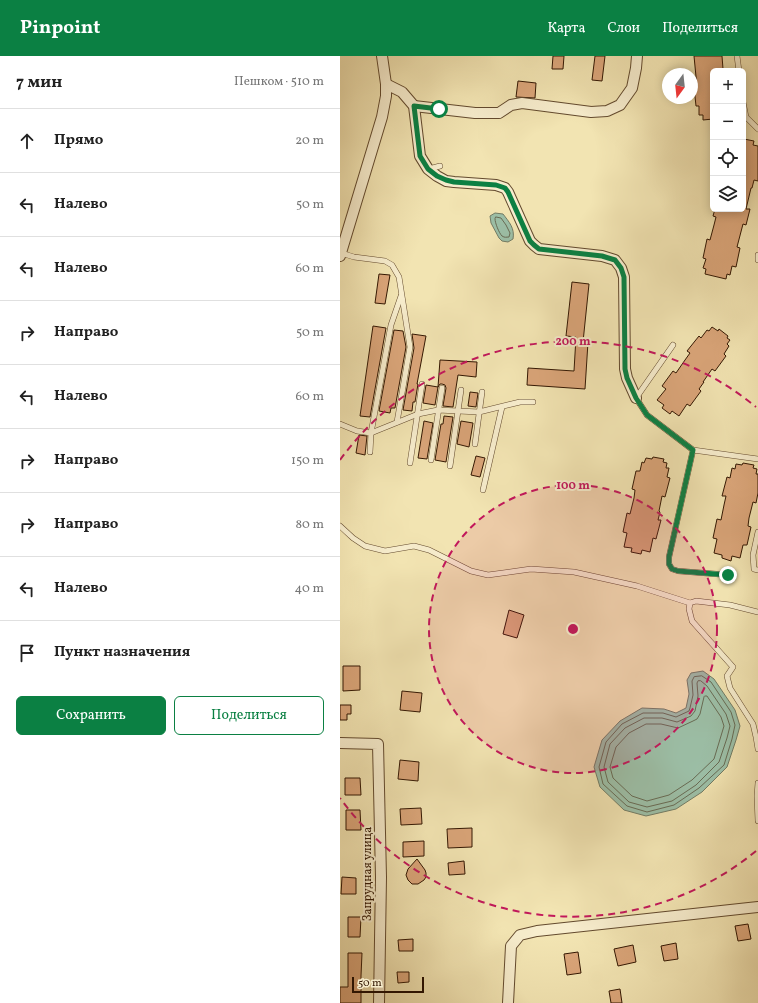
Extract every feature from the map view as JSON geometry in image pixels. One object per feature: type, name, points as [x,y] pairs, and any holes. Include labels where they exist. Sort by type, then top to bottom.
[{"type":"street","points":[[340,255],[382,117],[386,96],[386,84],[382,56]]},
{"type":"street","points":[[414,106],[475,113],[499,113],[511,105],[522,103],[591,112],[607,111],[620,105],[632,88],[637,56]]},
{"type":"street","points":[[386,84],[402,92],[414,106],[420,156],[428,169],[437,176],[454,182],[496,185],[505,188],[530,241],[539,249],[602,256],[615,260],[621,268],[624,277],[625,369],[627,378],[636,398]]},
{"type":"street","name":"Запрудная улица","points":[[340,744],[378,744],[381,877],[379,1003]]},
{"type":"street","points":[[508,1003],[511,946],[520,935],[537,931],[758,907]]},
{"type":"lane","points":[[737,56],[739,68]]},
{"type":"lane","points":[[743,104],[746,117],[758,129]]},
{"type":"lane","points":[[428,169],[440,166]]},
{"type":"lane","points":[[340,255],[385,261],[392,265],[399,277],[410,347],[397,422]]},
{"type":"lane","points":[[758,255],[758,260]]},
{"type":"lane","points":[[370,452],[371,433],[391,325],[401,295]]},
{"type":"lane","points":[[673,345],[636,398],[647,415],[693,450],[758,458]]},
{"type":"lane","points":[[410,463],[422,384]]},
{"type":"lane","points":[[431,460],[442,388]]},
{"type":"lane","points":[[450,466],[460,390]]},
{"type":"lane","points":[[475,444],[482,392]]},
{"type":"lane","points":[[340,424],[357,431],[371,433],[418,414],[438,410],[479,412],[520,402],[533,402]]},
{"type":"lane","points":[[483,490],[502,407]]},
{"type":"lane","points":[[693,450],[669,557],[669,564],[672,569],[678,571],[728,575]]},
{"type":"lane","points":[[340,526],[365,546],[385,551],[414,546],[429,550],[471,571],[488,575],[531,569],[574,572],[637,586],[690,604],[696,601],[730,605],[758,612]]},
{"type":"lane","points":[[758,532],[752,555],[754,569],[758,570]]},
{"type":"lane","points":[[690,604],[689,609],[692,621],[733,667],[727,676],[730,688],[753,724],[758,749]]},
{"type":"lane","points":[[758,783],[756,796],[758,821]]},
{"type":"water","points":[[495,213],[503,214],[511,225],[513,239],[508,242],[502,241],[499,238],[491,223],[490,216]]},
{"type":"water","points":[[703,671],[714,679],[735,710],[740,726],[727,767],[702,792],[676,809],[646,816],[624,810],[600,787],[594,767],[602,740],[620,721],[642,708],[664,709],[676,713],[686,708],[689,694],[687,680],[691,673]]},
{"type":"building","points":[[553,56],[564,56],[563,69],[552,69]]},
{"type":"building","points":[[595,56],[605,56],[602,81],[592,80]]},
{"type":"building","points":[[694,56],[722,56],[723,68],[710,68],[710,119],[703,120],[703,115],[699,115],[699,106],[696,106],[696,104],[698,104],[698,68],[695,68]]},
{"type":"building","points":[[518,81],[536,83],[535,98],[516,97]]},
{"type":"building","points":[[746,139],[754,141],[753,145],[758,146],[758,181],[754,180],[746,209]]},
{"type":"building","points":[[746,209],[750,209],[746,225],[743,224],[737,247],[740,248],[736,267],[732,266],[730,275],[727,274],[726,279],[705,274],[706,269],[703,268],[706,259],[703,258],[707,239],[710,240],[716,217],[713,216],[714,212],[746,212]]},
{"type":"building","points":[[379,274],[390,275],[385,304],[375,303]]},
{"type":"building","points":[[572,282],[589,284],[583,342],[588,342],[585,389],[527,385],[528,368],[574,371],[576,337],[566,336]]},
{"type":"building","points":[[373,326],[386,328],[370,417],[360,416]]},
{"type":"building","points":[[712,327],[718,331],[719,329],[728,336],[727,338],[730,340],[727,344],[729,346],[724,354],[726,356],[715,371],[712,369],[699,389],[701,391],[690,406],[687,404],[679,416],[672,411],[670,414],[662,408],[664,405],[657,400],[666,389],[662,386],[673,371],[676,373],[690,353],[687,351],[699,336],[701,338],[707,330],[709,331]]},
{"type":"building","points":[[394,330],[403,331],[406,347],[395,408],[391,408],[390,413],[379,411]]},
{"type":"building","points":[[412,334],[426,336],[415,402],[413,402],[412,411],[403,410],[414,348]]},
{"type":"building","points":[[440,360],[477,362],[476,377],[458,375],[453,407],[443,406],[446,388],[445,385],[442,384],[438,387]]},
{"type":"building","points":[[426,385],[438,387],[435,405],[423,403]]},
{"type":"building","points":[[470,392],[478,393],[476,407],[468,406]]},
{"type":"building","points":[[444,416],[453,417],[446,462],[435,460],[441,424],[443,424]]},
{"type":"building","points":[[424,421],[433,423],[427,459],[418,458]]},
{"type":"building","points":[[461,421],[473,423],[469,447],[457,444]]},
{"type":"building","points":[[359,435],[367,436],[365,455],[356,453]]},
{"type":"building","points":[[476,456],[485,458],[480,477],[471,475]]},
{"type":"building","points":[[653,457],[664,459],[663,462],[667,463],[666,468],[669,468],[667,477],[670,478],[665,497],[662,496],[658,520],[661,520],[656,539],[653,538],[650,552],[642,550],[641,554],[631,552],[632,548],[624,547],[627,533],[623,532],[627,513],[630,514],[634,498],[635,490],[632,489],[636,471],[640,471],[642,462],[644,463],[646,458],[652,459]]},
{"type":"building","points":[[743,463],[754,465],[753,468],[757,469],[756,474],[758,474],[758,493],[756,503],[753,502],[749,518],[748,526],[751,527],[747,545],[743,545],[740,558],[732,556],[731,561],[722,558],[722,555],[714,553],[717,539],[713,538],[717,519],[721,520],[726,496],[722,496],[727,477],[730,478],[732,468],[735,469],[736,464],[742,465]]},
{"type":"building","points":[[509,610],[524,615],[517,638],[503,634]]},
{"type":"building","points":[[343,666],[360,666],[360,690],[343,691]]},
{"type":"building","points":[[402,691],[422,693],[420,712],[400,710]]},
{"type":"building","points":[[340,705],[351,705],[351,714],[347,714],[347,720],[340,720]]},
{"type":"building","points":[[400,760],[419,762],[418,781],[398,779]]},
{"type":"building","points":[[345,778],[360,778],[361,795],[345,795]]},
{"type":"building","points":[[421,808],[422,824],[401,825],[400,809]]},
{"type":"building","points":[[346,810],[360,810],[361,830],[346,830]]},
{"type":"building","points":[[472,828],[472,847],[448,848],[447,829]]},
{"type":"building","points":[[424,841],[424,856],[403,857],[403,842]]},
{"type":"building","points":[[417,859],[425,870],[426,877],[418,884],[412,884],[406,875],[408,869]]},
{"type":"building","points":[[464,861],[465,874],[449,875],[448,863]]},
{"type":"building","points":[[342,877],[356,878],[356,894],[341,894]]},
{"type":"building","points":[[348,917],[361,917],[360,937],[348,937]]},
{"type":"building","points":[[748,924],[751,939],[738,941],[735,926]]},
{"type":"building","points":[[413,939],[413,951],[399,951],[398,940]]},
{"type":"building","points":[[676,943],[678,959],[664,961],[661,946]]},
{"type":"building","points":[[633,945],[636,962],[618,966],[614,949]]},
{"type":"building","points":[[578,952],[581,973],[567,975],[564,954]]},
{"type":"building","points":[[348,953],[362,953],[361,1003],[340,1003],[340,987],[348,987]]},
{"type":"building","points":[[397,972],[409,972],[409,982],[398,983]]},
{"type":"building","points":[[620,989],[622,1003],[611,1003],[609,991]]},
{"type":"route","points":[[439,109],[414,106],[420,156],[428,169],[437,176],[454,182],[496,185],[505,188],[530,241],[539,249],[602,256],[615,260],[621,268],[624,277],[625,369],[627,378],[636,398],[647,415],[693,450],[669,557],[669,564],[672,569],[678,571],[728,575]]}]
